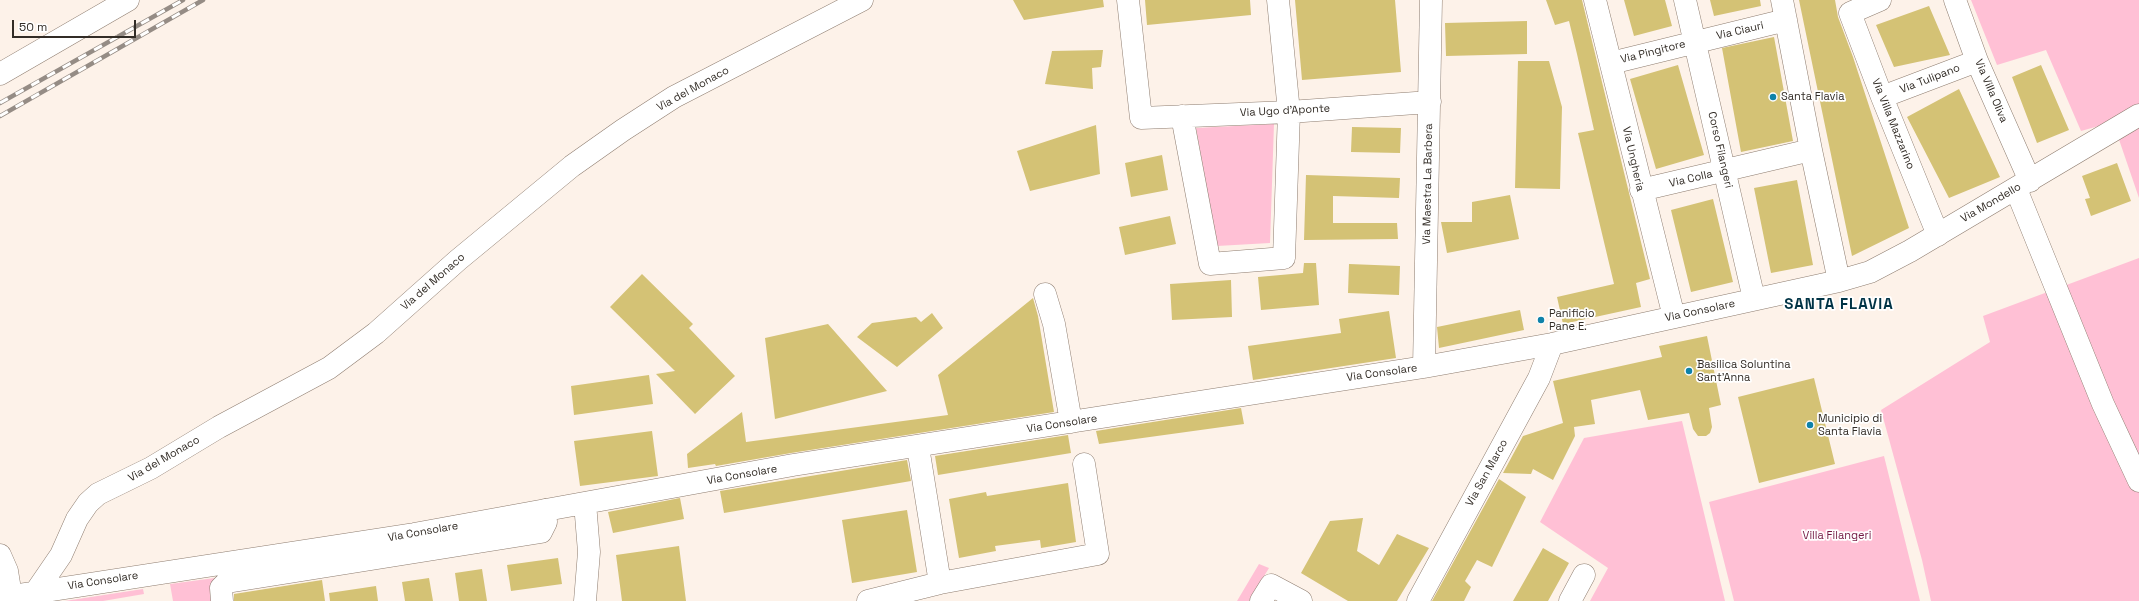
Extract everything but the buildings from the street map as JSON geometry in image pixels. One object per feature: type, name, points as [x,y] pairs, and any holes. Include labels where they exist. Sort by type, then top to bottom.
[{"type":"street","points":[[0,74],[128,0]]},
{"type":"street","name":"Via del Monaco","points":[[35,597],[61,555],[77,519],[88,503],[98,494],[150,468],[220,426],[329,368],[376,333],[458,260],[572,166],[623,130],[674,98],[862,0]]},
{"type":"street","name":"Via Ugo d'Aponte","points":[[1128,0],[1141,118],[1288,112],[1430,102]]},
{"type":"street","points":[[1182,116],[1210,264],[1284,258],[1288,112],[1278,0]]},
{"type":"street","name":"Via Maestra La Barbera","points":[[1424,367],[1431,0]]},
{"type":"street","name":"Via Ungheria","points":[[1595,0],[1641,190],[1674,317]]},
{"type":"street","name":"Corso Filangeri","points":[[1685,0],[1754,299]]},
{"type":"street","name":"Via Villa Mazzarino","points":[[1880,0],[1850,13],[1882,97],[1938,234]]},
{"type":"street","name":"Via Villa Oliva","points":[[1955,0],[2103,404],[2139,481]]},
{"type":"street","points":[[1784,10],[1838,280]]},
{"type":"street","name":"Via Ciauri","points":[[1695,42],[1784,10]]},
{"type":"street","name":"Via Pingitore","points":[[1611,63],[1695,42]]},
{"type":"street","name":"Via Tulipano","points":[[1882,97],[1978,61]]},
{"type":"street","name":"Via Mondello","points":[[1838,280],[1870,272],[2023,185],[2068,156],[2139,116]]},
{"type":"street","name":"Via Colla","points":[[1641,190],[1811,150]]},
{"type":"street","name":"Via Consolare","points":[[6,597],[35,597],[106,581],[414,534],[793,465],[918,447],[1424,367],[1552,344],[1838,280]]},
{"type":"street","points":[[1044,294],[1054,324],[1071,422]]},
{"type":"street","name":"Via San Marco","points":[[1418,601],[1539,378],[1552,344]]},
{"type":"street","points":[[918,447],[940,583]]},
{"type":"street","points":[[868,601],[940,583],[1098,554],[1084,464]]},
{"type":"street","points":[[585,503],[589,552],[585,601]]},
{"type":"street","points":[[222,601],[221,588],[227,582],[541,532],[546,522],[545,510]]},
{"type":"street","points":[[67,542],[67,553],[70,563],[76,572],[90,580],[106,581]]},
{"type":"street","points":[[0,555],[7,571],[6,597]]},
{"type":"street","points":[[1570,601],[1584,575]]},
{"type":"street","points":[[1261,601],[1271,585],[1301,601]]},
{"type":"green space","points":[[1971,0],[2139,0],[2139,198],[2113,122],[2081,131],[2046,50],[1997,65]]},
{"type":"green space","points":[[1274,124],[1270,243],[1217,246],[1196,128]]},
{"type":"green space","points":[[2139,258],[2139,601],[1931,601],[1922,560],[1881,410],[1990,342],[1983,316]]},
{"type":"green space","points":[[1682,421],[1725,601],[1590,601],[1608,568],[1540,522],[1584,438]]},
{"type":"green space","name":"Villa Filangeri","points":[[1884,456],[1920,601],[1734,601],[1709,502]]},
{"type":"green space","points":[[1259,564],[1269,568],[1249,601],[1237,601]]},
{"type":"green space","points":[[222,577],[213,601],[173,601],[170,584]]},
{"type":"green space","points":[[143,589],[144,594],[103,601],[65,601]]},
{"type":"railway","points":[[0,103],[183,0]]},
{"type":"railway","points":[[0,116],[203,0]]},
{"type":"place","name":"Santa Flavia","points":[[1773,97]]},
{"type":"place","name":"Panificio Pane E.","points":[[1541,320]]},
{"type":"place","name":"Basilica Soluntina Sant'Anna","points":[[1689,371]]},
{"type":"place","name":"Municipio di Santa Flavia","points":[[1810,425]]},
{"type":"district","name":"SANTA FLAVIA","points":[[1839,305]]}]
